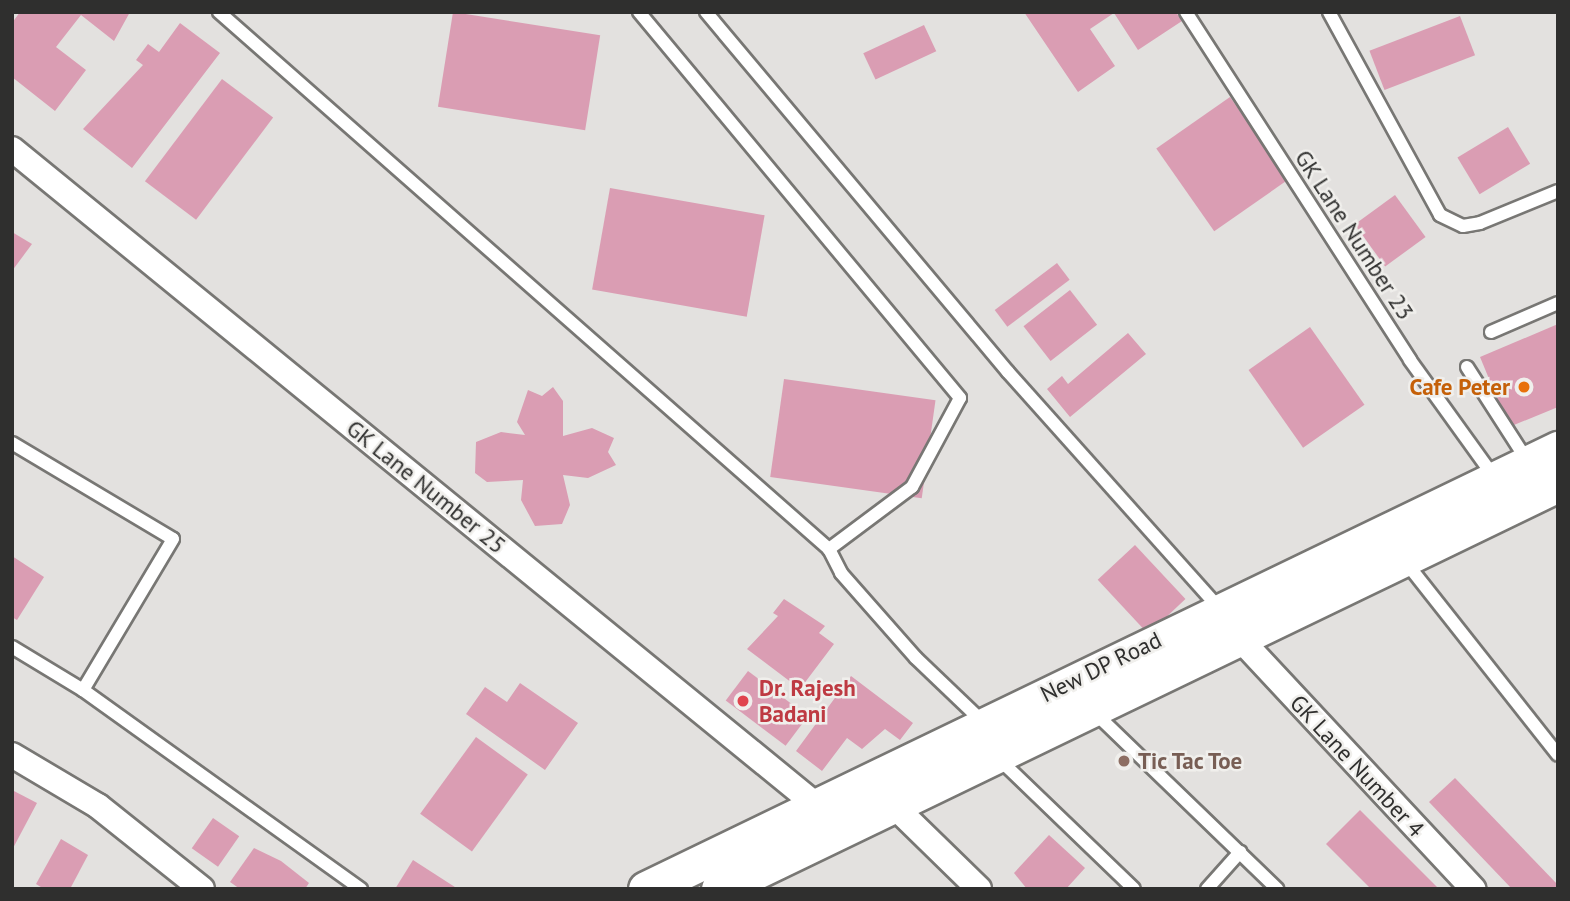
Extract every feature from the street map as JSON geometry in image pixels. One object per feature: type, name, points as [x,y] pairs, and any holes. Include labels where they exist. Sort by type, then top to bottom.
[{"type":"main road","name":"New DP Road","points":[[646,889],[822,819],[989,739],[1220,610],[1494,477],[1543,456]]},
{"type":"main road","name":"New DP Road","points":[[989,739],[1090,707],[1243,642],[1402,557],[1558,484]]},
{"type":"main road","name":"New DP Road","points":[[719,889],[822,819]]},
{"type":"street","name":"GK Lane Number 25","points":[[12,149],[822,819]]},
{"type":"street","name":"GK Lane Number 4","points":[[1243,642],[1473,889]]},
{"type":"street","points":[[12,755],[98,806],[202,889]]},
{"type":"street","points":[[884,789],[979,889]]},
{"type":"lane","points":[[219,12],[829,549],[841,573],[916,659],[1134,889]]},
{"type":"lane","points":[[639,12],[960,398],[912,487],[829,549]]},
{"type":"lane","points":[[706,12],[1008,372],[1220,610]]},
{"type":"lane","name":"GK Lane Number 23","points":[[1186,12],[1410,360],[1494,477]]},
{"type":"lane","points":[[1329,12],[1440,215],[1451,224],[1480,223],[1558,191]]},
{"type":"lane","points":[[1491,332],[1558,303]]},
{"type":"lane","points":[[1468,367],[1543,456]]},
{"type":"lane","points":[[12,443],[173,539],[83,690]]},
{"type":"lane","points":[[1402,557],[1558,755]]},
{"type":"lane","points":[[12,647],[83,690],[361,889]]},
{"type":"lane","points":[[1090,707],[1278,889]]},
{"type":"lane","points":[[1207,889],[1240,852]]},
{"type":"building","points":[[20,12],[130,12],[114,41],[81,15],[56,47],[86,70],[55,111],[12,77],[12,23]]},
{"type":"building","points":[[453,12],[600,35],[585,130],[438,107]]},
{"type":"building","points":[[1024,12],[1176,12],[1182,21],[1138,50],[1114,13],[1090,29],[1115,66],[1078,92]]},
{"type":"building","points":[[1460,16],[1475,55],[1384,90],[1369,51]]},
{"type":"building","points":[[180,23],[220,53],[132,168],[83,129],[143,65],[136,60],[148,44],[159,52]]},
{"type":"building","points":[[924,25],[936,51],[876,80],[863,53]]},
{"type":"building","points":[[222,79],[273,118],[196,220],[145,181]]},
{"type":"building","points":[[1230,97],[1288,180],[1214,231],[1156,149]]},
{"type":"building","points":[[1508,127],[1530,164],[1480,194],[1457,157]]},
{"type":"building","points":[[610,188],[765,215],[747,317],[592,289]]},
{"type":"building","points":[[1395,195],[1426,237],[1385,266],[1355,224]]},
{"type":"building","points":[[12,232],[32,244],[12,271]]},
{"type":"building","points":[[1057,263],[1070,280],[1007,327],[995,310]]},
{"type":"building","points":[[1070,290],[1097,325],[1051,361],[1024,326]]},
{"type":"building","points":[[1558,324],[1558,407],[1509,427],[1480,357]]},
{"type":"building","points":[[1310,327],[1364,405],[1303,448],[1249,370]]},
{"type":"building","points":[[1128,333],[1146,354],[1070,417],[1047,389],[1062,376],[1068,384]]},
{"type":"building","points":[[784,379],[936,400],[922,498],[770,477]]},
{"type":"building","points":[[553,387],[563,401],[563,436],[592,428],[614,438],[608,452],[616,465],[588,478],[563,475],[570,505],[562,524],[535,526],[521,500],[523,480],[487,482],[475,473],[476,442],[501,432],[525,435],[517,422],[528,390],[542,396]]},
{"type":"building","points":[[1135,545],[1185,599],[1148,634],[1098,580]]},
{"type":"building","points":[[12,556],[44,577],[17,620],[12,617]]},
{"type":"building","points":[[784,599],[825,626],[819,633],[834,644],[800,689],[747,649],[778,616],[773,613]]},
{"type":"building","points":[[748,671],[808,716],[786,746],[726,701]]},
{"type":"building","points":[[851,676],[913,723],[900,740],[885,729],[862,749],[847,738],[822,771],[796,751]]},
{"type":"building","points":[[520,683],[578,723],[545,770],[466,714],[485,687],[507,702]]},
{"type":"building","points":[[476,737],[528,775],[472,851],[420,814]]},
{"type":"building","points":[[1455,778],[1558,885],[1558,889],[1512,889],[1429,802]]},
{"type":"building","points":[[12,790],[37,803],[12,850]]},
{"type":"building","points":[[1360,810],[1439,889],[1371,889],[1326,844]]},
{"type":"building","points":[[213,818],[239,836],[218,867],[192,848]]},
{"type":"building","points":[[1049,835],[1085,868],[1066,889],[1027,889],[1014,873]]},
{"type":"building","points":[[61,839],[88,855],[70,889],[44,889],[36,884]]},
{"type":"building","points":[[254,848],[281,861],[309,883],[305,889],[240,889],[230,882]]},
{"type":"building","points":[[413,860],[458,889],[395,889]]},
{"type":"place","name":"Cafe Peter","points":[[1524,387]]},
{"type":"place","name":"Dr. Rajesh Badani","points":[[743,701]]},
{"type":"place","name":"Tic Tac Toe","points":[[1124,761]]}]
